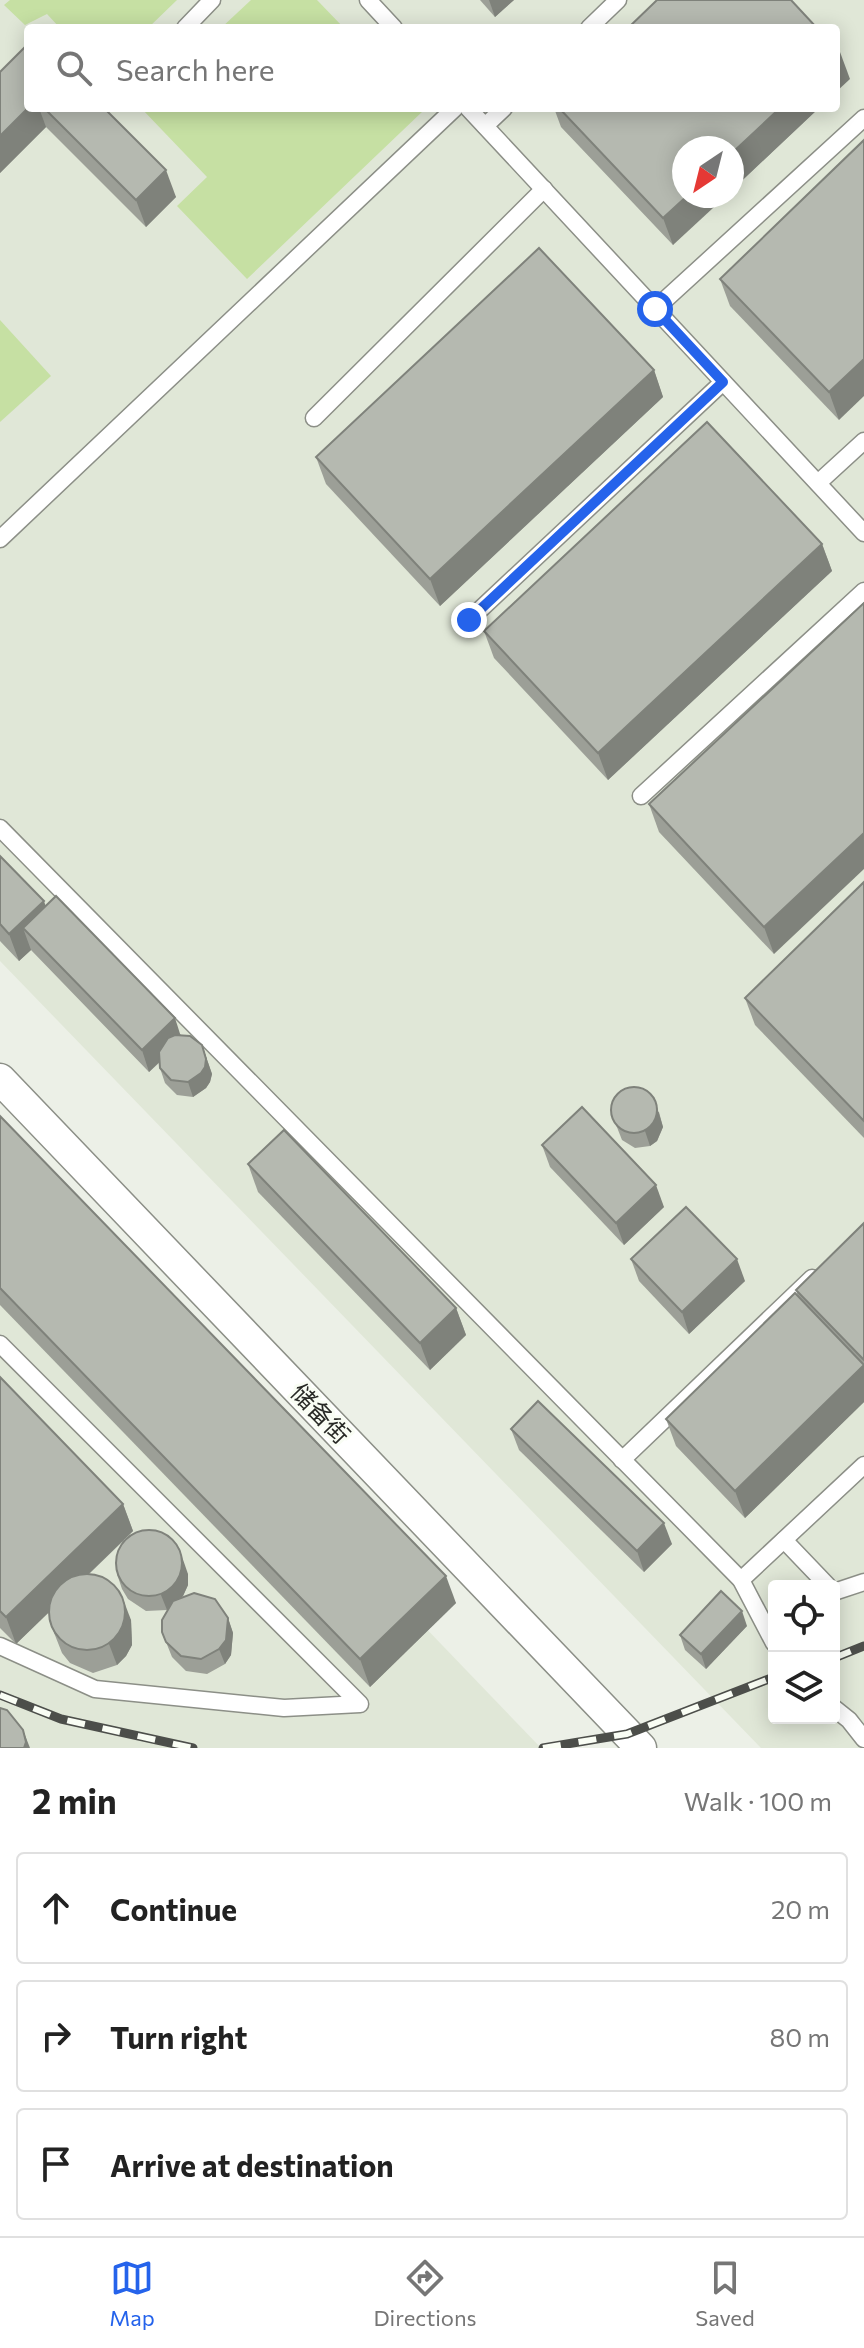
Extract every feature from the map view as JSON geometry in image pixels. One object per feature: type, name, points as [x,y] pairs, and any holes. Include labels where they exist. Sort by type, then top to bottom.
[{"type":"street","name":"储备街","points":[[0,1079],[641,1748]]},
{"type":"lane","points":[[189,24],[212,0]]},
{"type":"lane","points":[[368,0],[390,24]]},
{"type":"lane","points":[[593,24],[618,0]]},
{"type":"lane","points":[[0,539],[451,112]]},
{"type":"lane","points":[[472,112],[864,533]]},
{"type":"lane","points":[[485,126],[500,112]]},
{"type":"lane","points":[[655,309],[864,118]]},
{"type":"lane","points":[[314,418],[544,189]]},
{"type":"lane","points":[[469,620],[723,382]]},
{"type":"lane","points":[[818,483],[864,441]]},
{"type":"lane","points":[[641,796],[864,591]]},
{"type":"lane","points":[[0,828],[741,1580],[768,1632]]},
{"type":"lane","points":[[622,1460],[829,1261]]},
{"type":"lane","points":[[0,1344],[360,1704],[284,1708],[95,1689],[0,1646]]},
{"type":"lane","points":[[741,1580],[864,1465]]},
{"type":"lane","points":[[784,1540],[822,1580]]},
{"type":"lane","points":[[840,1590],[864,1582]]},
{"type":"lane","points":[[856,1716],[864,1739]]},
{"type":"shaded area","points":[[0,0],[864,0],[864,1748],[761,1748],[0,961]]},
{"type":"shaded area","points":[[0,1185],[541,1748],[0,1748]]},
{"type":"green space","points":[[10,0],[177,0],[152,24],[56,24],[47,14],[24,24],[4,5]]},
{"type":"green space","points":[[251,0],[317,0],[340,24],[225,24]]},
{"type":"green space","points":[[145,112],[422,112],[247,279],[177,206],[207,177]]},
{"type":"green space","points":[[0,320],[51,376],[0,422]]},
{"type":"building","points":[[657,0],[791,0],[813,24],[632,24]]},
{"type":"building","points":[[24,48],[24,112],[0,136],[0,72]]},
{"type":"building","points":[[48,112],[108,112],[166,170],[136,200]]},
{"type":"building","points":[[563,112],[776,112],[744,142],[744,136],[672,136],[674,208],[663,218]]},
{"type":"building","points":[[864,140],[864,359],[829,392],[720,279]]},
{"type":"building","points":[[539,248],[654,370],[430,579],[316,457]]},
{"type":"building","points":[[707,422],[822,544],[598,753],[484,631]]},
{"type":"building","points":[[864,603],[864,833],[764,927],[649,804]]},
{"type":"building","points":[[0,856],[44,901],[9,934],[0,924]]},
{"type":"building","points":[[864,882],[864,1121],[745,998]]},
{"type":"building","points":[[56,896],[175,1018],[142,1050],[23,928]]},
{"type":"building","points":[[190,1036],[202,1045],[206,1059],[201,1073],[188,1082],[171,1080],[160,1068],[159,1052],[168,1038]]},
{"type":"building","points":[[634,1087],[650,1094],[657,1110],[650,1126],[634,1133],[618,1126],[611,1110],[618,1094]]},
{"type":"building","points":[[582,1107],[656,1185],[616,1223],[542,1145]]},
{"type":"building","points":[[0,1116],[446,1576],[360,1659],[0,1288]]},
{"type":"building","points":[[284,1130],[456,1308],[420,1343],[248,1164]]},
{"type":"building","points":[[686,1207],[737,1259],[682,1312],[631,1259]]},
{"type":"building","points":[[864,1223],[864,1360],[796,1290]]},
{"type":"building","points":[[795,1293],[864,1365],[735,1491],[666,1419]]},
{"type":"building","points":[[0,1377],[123,1504],[6,1617],[0,1611]]},
{"type":"building","points":[[538,1401],[664,1523],[637,1551],[511,1429]]},
{"type":"building","points":[[143,1530],[155,1530],[167,1535],[177,1545],[182,1563],[180,1576],[167,1591],[155,1596],[143,1596],[131,1591],[121,1581],[116,1569],[116,1557],[121,1545],[131,1535]]},
{"type":"building","points":[[87,1574],[101,1577],[114,1585],[122,1598],[125,1612],[122,1626],[114,1639],[101,1647],[87,1650],[73,1647],[60,1639],[52,1626],[49,1612],[52,1598],[60,1585],[73,1577]]},
{"type":"building","points":[[721,1591],[742,1611],[701,1654],[680,1635]]},
{"type":"building","points":[[194,1593],[215,1599],[228,1618],[226,1640],[219,1649],[201,1659],[181,1656],[166,1642],[162,1632],[162,1620],[173,1601]]},
{"type":"building","points":[[0,1708],[7,1710],[23,1730],[24,1748],[0,1748]]},
{"type":"railway","points":[[840,1656],[864,1646]]},
{"type":"railway","points":[[543,1748],[627,1734],[768,1679]]},
{"type":"railway","points":[[0,1695],[61,1719],[193,1748]]},
{"type":"route","points":[[469,620],[723,382],[655,309]]}]
